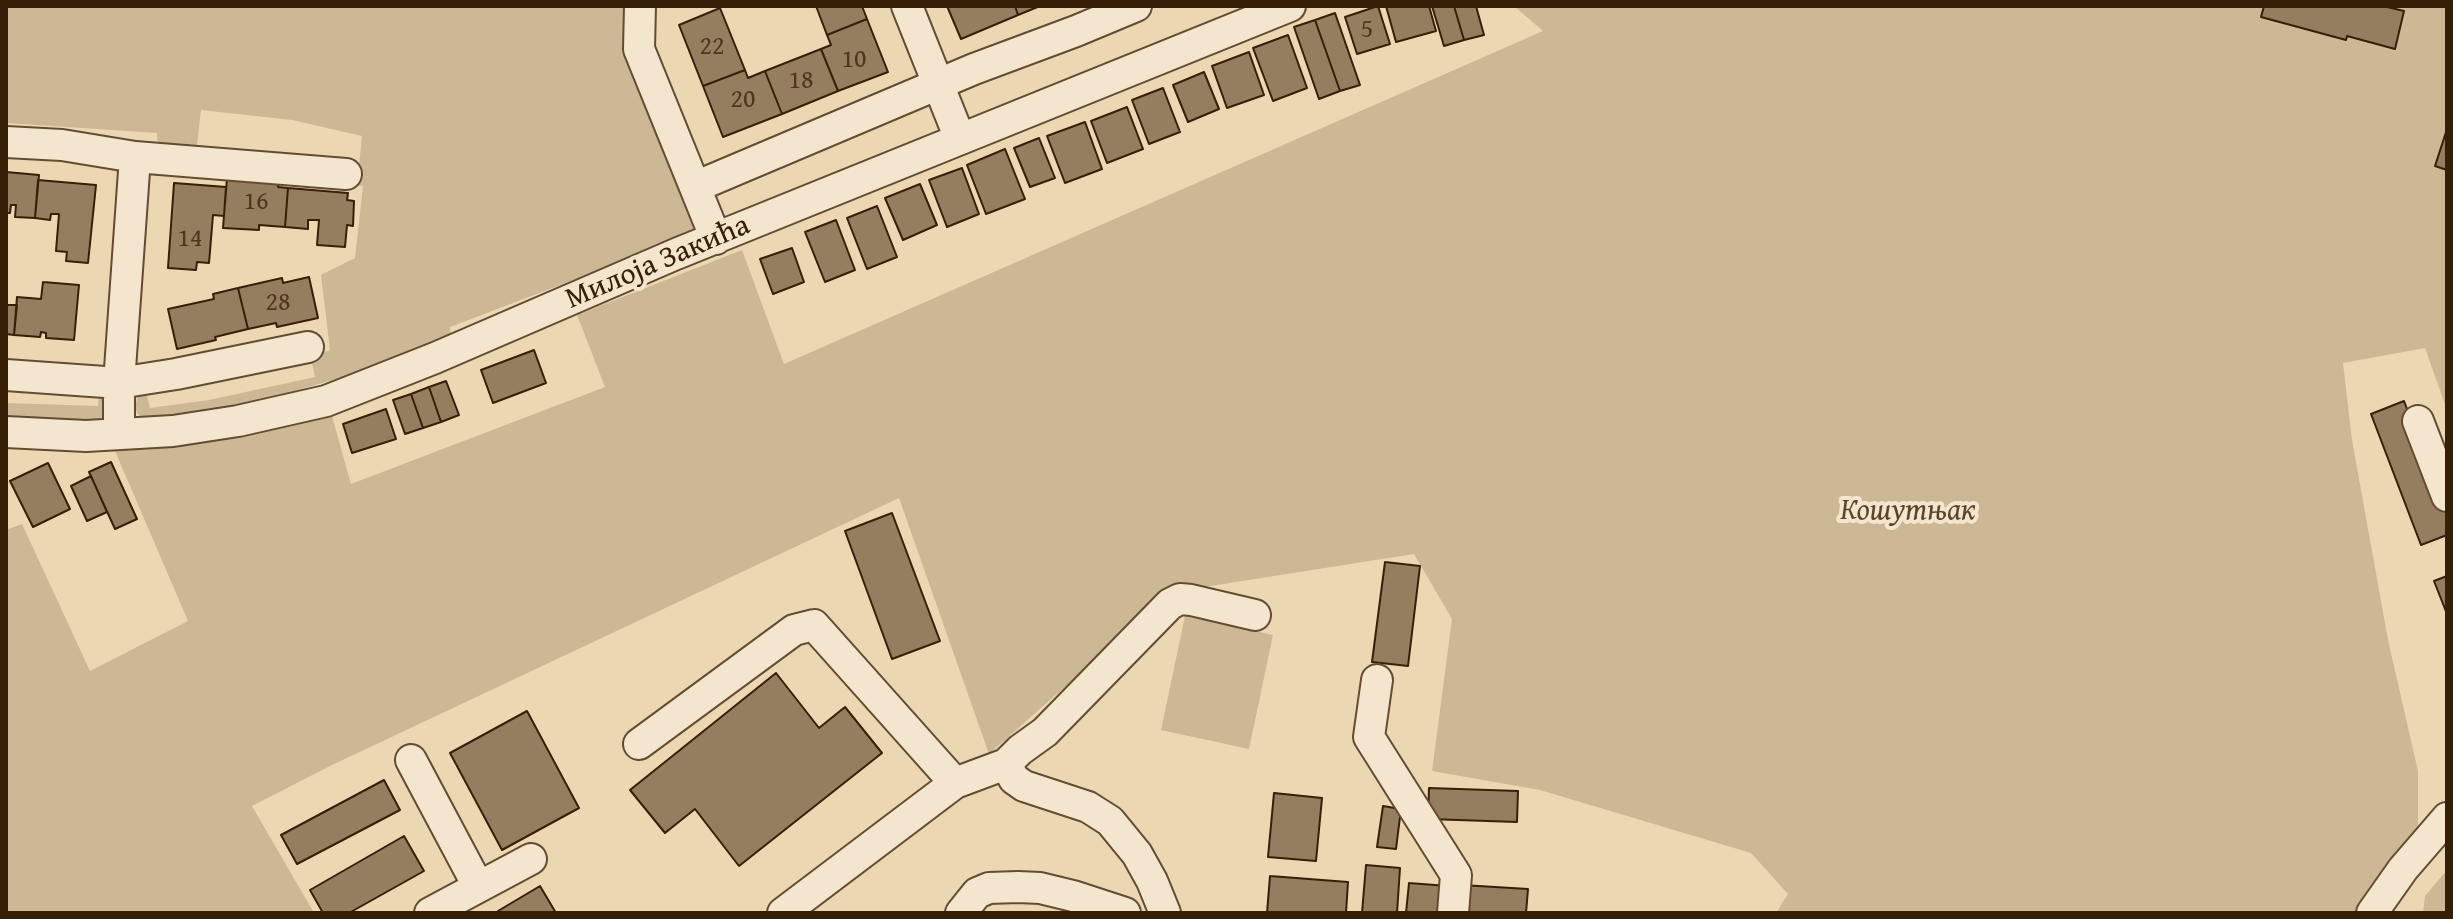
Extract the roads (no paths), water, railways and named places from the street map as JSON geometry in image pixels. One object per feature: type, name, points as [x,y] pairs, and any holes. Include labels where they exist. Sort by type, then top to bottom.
[{"type":"street","points":[[640,6],[639,49],[716,239]]},
{"type":"street","points":[[907,6],[960,139]]},
{"type":"street","name":"Милоја Закића","points":[[695,187],[939,84],[1136,6]]},
{"type":"street","name":"Милоја Закића","points":[[6,432],[86,436],[173,431],[238,421],[326,401],[960,139],[1216,19],[1290,6]]},
{"type":"street","points":[[6,142],[62,145],[135,157],[346,174]]},
{"type":"street","points":[[119,434],[119,383],[135,157]]},
{"type":"street","points":[[6,375],[119,383],[308,347]]},
{"type":"street","points":[[2418,421],[2447,496]]},
{"type":"street","points":[[783,913],[955,783],[1006,764],[1045,732],[1170,604],[1180,599],[1191,600],[1255,615]]},
{"type":"street","points":[[639,744],[794,630],[814,625],[955,783]]},
{"type":"street","points":[[1377,680],[1369,737],[1456,875],[1453,913]]},
{"type":"street","points":[[411,760],[478,886]]},
{"type":"street","points":[[1006,764],[1014,779],[1024,786],[1088,807],[1110,821],[1137,854],[1165,913]]},
{"type":"street","points":[[2372,913],[2403,869],[2447,818]]},
{"type":"street","points":[[430,913],[531,859]]},
{"type":"street","points":[[961,913],[977,893],[989,888],[1018,887],[1040,888],[1073,896],[1125,913]]},
{"type":"park label","name":"Кошутњак","points":[[1908,511]]}]
